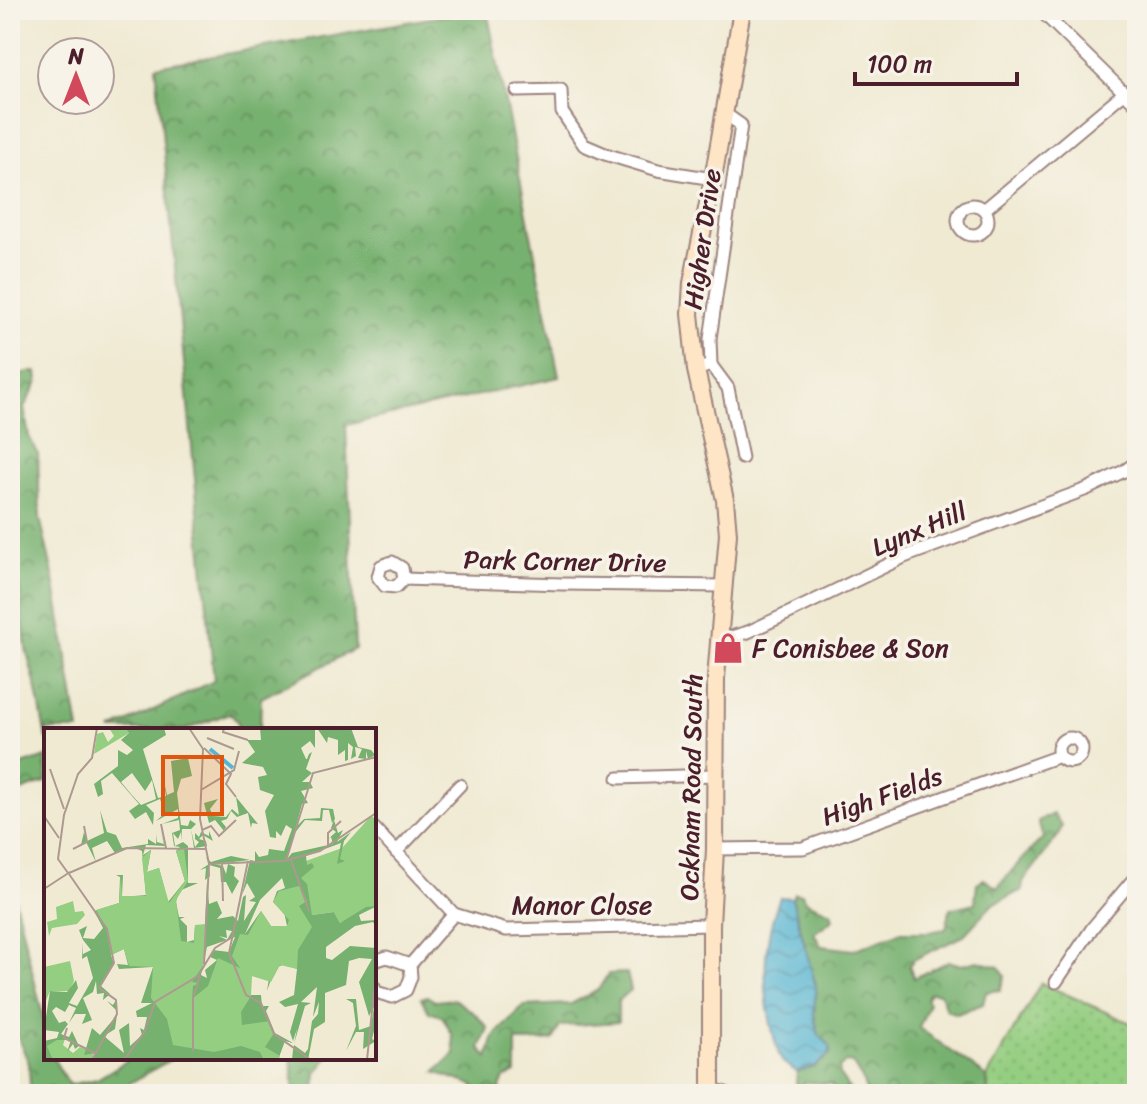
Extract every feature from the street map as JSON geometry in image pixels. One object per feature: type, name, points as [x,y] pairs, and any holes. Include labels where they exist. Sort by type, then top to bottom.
[{"type":"main road","name":"Ockham Road South","points":[[711,1091],[716,678],[728,534],[703,368],[690,314],[692,283],[742,10]]},
{"type":"street","points":[[1040,10],[1137,105]]},
{"type":"street","points":[[517,91],[561,90],[562,112],[584,145],[658,170],[713,179]]},
{"type":"street","points":[[984,210],[1125,92]]},
{"type":"street","name":"Higher Drive","points":[[703,368],[710,339],[741,125],[724,113]]},
{"type":"street","points":[[703,368],[728,388],[742,458]]},
{"type":"street","name":"Lynx Hill","points":[[719,637],[748,632],[904,557],[1087,489],[1137,462]]},
{"type":"street","name":"Park Corner Drive","points":[[404,579],[725,586]]},
{"type":"street","name":"High Fields","points":[[715,849],[803,848],[1059,756]]},
{"type":"street","points":[[618,778],[715,775]]},
{"type":"street","points":[[396,852],[460,785]]},
{"type":"street","name":"Manor Close","points":[[376,830],[454,914],[506,930],[711,925]]},
{"type":"street","points":[[1056,982],[1093,927],[1136,880]]},
{"type":"street","points":[[376,992],[392,997],[406,990],[411,977],[410,965],[454,914]]},
{"type":"street","points":[[376,960],[387,957],[410,965]]},
{"type":"street","points":[[711,1091],[729,1094]]},
{"type":"green space","points":[[487,10],[559,377],[346,425],[355,649],[261,698],[260,728],[238,728],[230,713],[190,728],[116,728],[214,681],[156,66]]},
{"type":"green space","points":[[27,372],[37,372],[38,382],[24,407],[29,437],[38,453],[40,518],[54,579],[79,728],[44,729],[26,648],[10,511],[10,379]]},
{"type":"green space","points":[[44,758],[44,783],[10,795],[10,769]]},
{"type":"green space","points":[[1053,814],[1062,826],[1058,836],[1023,882],[1022,890],[992,905],[963,936],[915,959],[909,965],[914,978],[949,961],[961,965],[978,961],[999,967],[1005,976],[1000,990],[986,992],[983,1004],[957,1014],[946,1010],[940,993],[930,993],[919,1028],[987,1077],[988,1094],[867,1094],[852,1063],[846,1062],[839,1068],[840,1076],[853,1094],[836,1094],[832,1084],[805,1082],[800,1090],[796,1083],[797,1072],[815,1066],[830,1054],[830,1046],[819,1035],[814,1015],[816,987],[792,898],[795,893],[831,912],[833,919],[814,933],[821,946],[854,950],[900,932],[946,929],[950,909],[975,903],[977,883],[984,879],[997,888],[1043,838],[1038,821]]},
{"type":"green space","points":[[10,879],[44,1021],[44,1060],[54,1060],[69,1085],[97,1079],[128,1060],[170,1060],[111,1094],[19,1094],[30,1087],[29,1064],[10,1017]]},
{"type":"green space","points":[[627,973],[631,990],[618,1001],[618,1022],[560,1026],[553,1040],[516,1040],[516,1073],[504,1078],[500,1088],[502,1094],[481,1094],[473,1085],[435,1072],[455,1054],[452,1034],[442,1016],[429,1012],[421,998],[427,996],[435,1001],[454,999],[474,1013],[488,1028],[480,1048],[488,1058],[494,1036],[524,1006],[571,1004],[598,990],[608,974]]},
{"type":"green space","points":[[1041,983],[1137,1026],[1137,1094],[988,1094],[987,1077]]},
{"type":"green space","points":[[291,1060],[326,1060],[316,1073],[315,1094],[295,1094]]},
{"type":"water","points":[[780,897],[792,898],[816,987],[814,1015],[819,1035],[830,1046],[830,1054],[815,1066],[797,1072],[779,1056],[767,1002],[767,949]]},
{"type":"waterway","points":[[1123,10],[1137,22]]},
{"type":"place","name":"F Conisbee & Son","points":[[728,648]]}]
